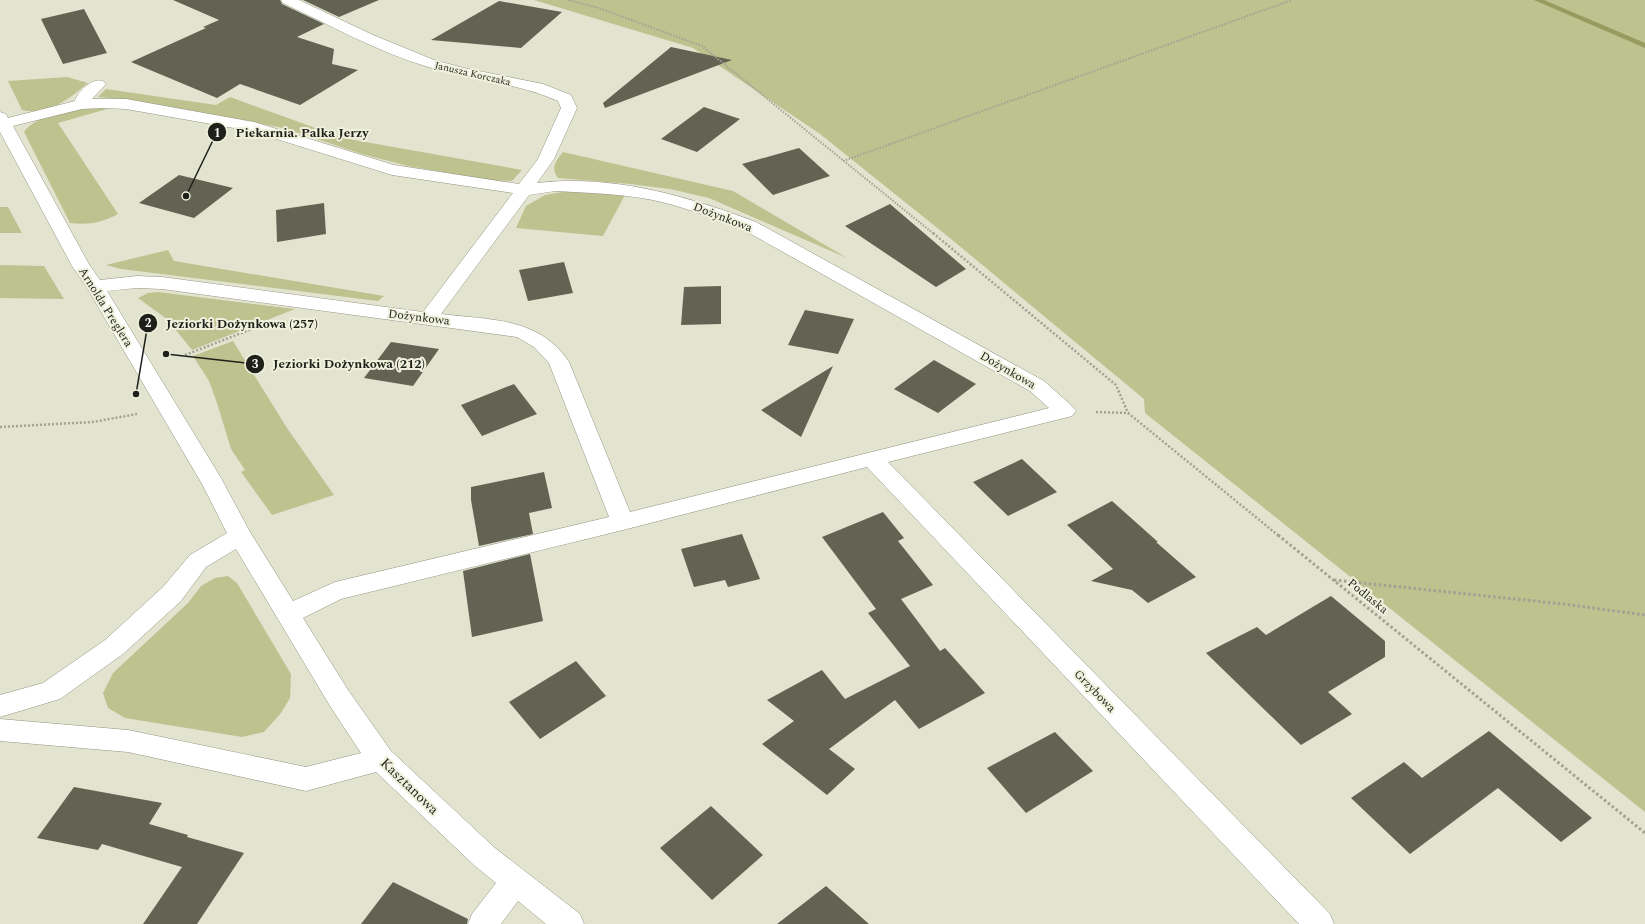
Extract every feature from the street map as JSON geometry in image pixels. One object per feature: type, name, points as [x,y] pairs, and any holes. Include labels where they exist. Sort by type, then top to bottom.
[{"type":"street","name":"Janusza Korczaka","points":[[288,0],[400,53],[450,69],[541,89],[565,98],[569,108],[546,159],[525,190]]},
{"type":"street","points":[[82,104],[83,99],[98,84]]},
{"type":"street","name":"Dożynkowa","points":[[1,120],[82,104],[126,104],[254,127],[392,170],[525,190],[556,186],[635,192],[662,197],[699,207],[750,226],[802,254],[1037,386],[1065,411]]},
{"type":"street","name":"Arnolda Preglera","points":[[1,120],[81,266],[95,286],[213,484],[240,536]]},
{"type":"street","points":[[429,317],[525,190]]},
{"type":"street","name":"Dożynkowa","points":[[95,286],[137,282],[162,283],[429,317],[517,330],[539,339],[552,351],[559,362],[623,522]]},
{"type":"street","points":[[288,614],[335,591],[623,522],[872,458],[1065,411]]},
{"type":"street","name":"Grzybowa","points":[[872,458],[1319,924]]},
{"type":"street","points":[[0,706],[51,691],[114,647],[172,594],[198,561],[240,536]]},
{"type":"street","name":"Kasztanowa","points":[[240,536],[339,698],[381,759],[485,857],[569,924]]},
{"type":"street","points":[[0,730],[128,740],[306,779],[381,759]]},
{"type":"street","points":[[483,924],[515,881]]},
{"type":"path","points":[[568,0],[599,8],[702,46],[1116,385],[1128,413],[1065,411]]},
{"type":"path","points":[[843,161],[1292,0]]},
{"type":"path","points":[[185,355],[266,324]]},
{"type":"path","points":[[0,427],[93,422],[168,408]]},
{"type":"path","name":"Podlaska","points":[[1128,413],[1645,833]]},
{"type":"path","points":[[1333,580],[1563,604],[1645,615]]},
{"type":"green space","points":[[534,0],[1645,0],[1645,812],[1145,413],[1144,399],[951,239],[820,134],[693,48]]},
{"type":"green space","points":[[67,77],[88,83],[58,105],[41,111],[22,110],[8,81]]},
{"type":"green space","points":[[106,89],[216,105],[230,97],[343,138],[522,170],[512,181],[489,180],[408,166],[362,154],[283,128],[132,100],[98,97]]},
{"type":"green space","points":[[93,107],[107,109],[58,123],[118,214],[95,223],[70,223],[24,132],[37,121],[46,117],[66,111]]},
{"type":"green space","points":[[563,152],[733,191],[847,258],[709,198],[670,189],[558,178],[554,171],[554,167],[556,161]]},
{"type":"green space","points":[[568,191],[625,195],[603,236],[516,228],[526,206],[545,195]]},
{"type":"green space","points":[[0,207],[8,207],[22,233],[0,233]]},
{"type":"green space","points":[[168,250],[174,261],[384,296],[378,301],[121,269],[106,265]]},
{"type":"green space","points":[[0,265],[44,266],[64,299],[0,298]]},
{"type":"green space","points":[[158,292],[295,309],[192,350],[167,319],[138,298],[148,293]]},
{"type":"green space","points":[[233,341],[287,428],[334,495],[272,515],[241,472],[245,470],[231,449],[209,381],[193,356]]},
{"type":"green space","points":[[228,576],[237,583],[291,674],[290,698],[281,713],[264,732],[242,737],[125,718],[108,708],[103,693],[113,673],[188,603],[201,586],[215,578]]},
{"type":"building","points":[[173,0],[280,0],[282,4],[324,24],[297,37],[334,49],[332,64],[358,70],[300,105],[240,84],[217,98],[131,62],[206,28],[203,27],[219,20]]},
{"type":"building","points":[[303,0],[379,0],[339,17]]},
{"type":"building","points":[[499,1],[562,12],[521,48],[431,40]]},
{"type":"building","points":[[84,9],[107,53],[63,64],[41,19]]},
{"type":"building","points":[[671,47],[732,60],[605,108],[603,103]]},
{"type":"building","points":[[704,107],[740,119],[697,152],[661,139]]},
{"type":"building","points":[[799,148],[830,176],[773,195],[742,164]]},
{"type":"building","points":[[179,175],[233,188],[194,218],[139,203]]},
{"type":"building","points":[[324,203],[326,234],[277,242],[276,210]]},
{"type":"building","points":[[890,204],[966,269],[936,287],[845,226]]},
{"type":"building","points":[[564,262],[573,293],[528,301],[519,270]]},
{"type":"building","points":[[721,286],[721,324],[681,325],[684,287]]},
{"type":"building","points":[[805,310],[854,319],[838,354],[788,345]]},
{"type":"building","points":[[391,342],[439,349],[413,386],[364,378]]},
{"type":"building","points":[[934,360],[976,384],[938,413],[894,389]]},
{"type":"building","points":[[833,366],[801,437],[761,410]]},
{"type":"building","points":[[514,384],[537,414],[482,436],[461,405]]},
{"type":"building","points":[[1022,459],[1057,492],[1008,516],[973,482]]},
{"type":"building","points":[[544,472],[552,508],[529,513],[533,534],[479,546],[471,500],[471,487]]},
{"type":"building","points":[[1112,501],[1196,577],[1148,603],[1132,590],[1091,581],[1113,569],[1067,525]]},
{"type":"building","points":[[883,512],[904,538],[898,541],[933,585],[901,599],[940,651],[945,648],[985,693],[919,729],[895,700],[829,749],[855,769],[827,795],[762,744],[794,721],[767,700],[822,670],[845,699],[910,666],[868,613],[876,609],[822,537]]},
{"type":"building","points":[[742,534],[760,579],[728,587],[725,580],[694,587],[681,549]]},
{"type":"building","points":[[530,554],[543,621],[472,637],[463,571]]},
{"type":"building","points":[[1331,596],[1385,641],[1385,657],[1328,692],[1352,714],[1301,745],[1206,653],[1257,627],[1266,635]]},
{"type":"building","points":[[576,661],[606,696],[540,739],[509,702]]},
{"type":"building","points":[[1489,731],[1592,818],[1561,842],[1498,788],[1410,854],[1351,798],[1404,762],[1422,778]]},
{"type":"building","points":[[1055,732],[1093,771],[1026,813],[987,768]]},
{"type":"building","points":[[74,787],[162,803],[149,824],[188,835],[187,837],[244,853],[197,924],[143,924],[182,867],[102,844],[98,850],[37,838]]},
{"type":"building","points":[[711,806],[763,855],[712,900],[660,848]]},
{"type":"building","points":[[393,882],[468,919],[467,924],[361,924]]},
{"type":"building","points":[[826,886],[869,924],[777,924]]},
{"type":"waterway","points":[[1538,0],[1645,46]]},
{"type":"place","name":"Piekarnia. Palka Jerzy","points":[[186,196]]},
{"type":"place","name":"Jeziorki Dożynkowa (212)","points":[[166,354]]},
{"type":"place","name":"Jeziorki Dożynkowa (257)","points":[[136,394]]}]
